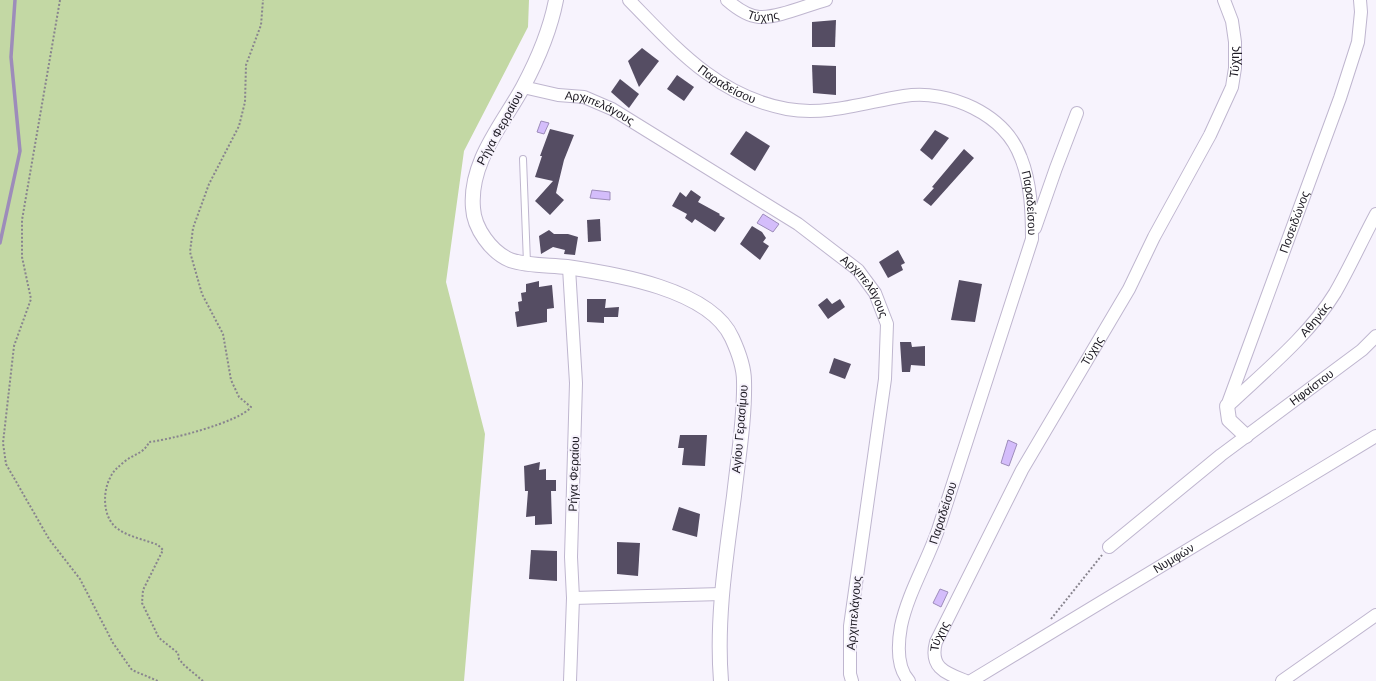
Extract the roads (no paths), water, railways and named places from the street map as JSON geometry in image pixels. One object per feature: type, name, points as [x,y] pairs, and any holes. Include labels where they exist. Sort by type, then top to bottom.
[{"type":"street","name":"Ρήγα Φερραίου","points":[[556,0],[544,45],[523,87],[497,130],[478,168],[473,209],[480,230],[493,248],[510,260],[568,268]]},
{"type":"street","name":"Παραδείσου","points":[[629,0],[686,58],[701,71],[758,101],[788,109],[810,110],[860,105],[906,96],[929,96],[952,100],[974,108],[1003,130],[1014,144],[1022,158],[1028,183],[1032,217],[1032,239],[933,544],[911,596],[902,625],[900,663],[905,677],[909,681]]},
{"type":"street","name":"Τύχης","points":[[727,0],[741,10],[759,17],[778,14],[826,0]]},
{"type":"street","name":"Τύχης","points":[[966,681],[944,672],[936,662],[934,651],[936,642],[1022,470],[1129,289],[1154,236],[1210,135],[1232,87],[1235,68],[1235,42],[1232,21],[1224,0]]},
{"type":"street","name":"Ποσειδώνος","points":[[1228,406],[1340,98],[1358,42],[1361,12],[1360,0]]},
{"type":"street","name":"Αρχιπελάγους","points":[[523,87],[558,95],[584,98],[612,109],[798,224],[858,270],[875,293],[887,324],[884,379],[850,626],[850,674],[852,681]]},
{"type":"street","points":[[1032,239],[1056,168],[1077,113]]},
{"type":"street","name":"Αθηνάς","points":[[1228,406],[1304,334],[1318,317],[1335,293],[1376,214]]},
{"type":"street","name":"Αγίου Γερασίμου","points":[[568,268],[655,285],[691,300],[707,308],[722,322],[731,335],[737,351],[744,379],[736,472],[722,594],[720,663],[721,681]]},
{"type":"street","name":"Ρήγα Φεραίου","points":[[568,268],[576,382],[571,557],[573,598],[570,681]]},
{"type":"street","name":"Ηφαίστου","points":[[1109,547],[1221,455],[1362,350],[1376,336]]},
{"type":"street","points":[[1228,406],[1229,420],[1246,436]]},
{"type":"street","name":"Νυμφών","points":[[971,681],[1376,436]]},
{"type":"street","points":[[573,598],[722,594]]},
{"type":"street","points":[[1282,681],[1376,616]]},
{"type":"lane","points":[[522,159],[527,263]]},
{"type":"waterway","points":[[0,243],[20,151],[11,57],[15,0]]}]
